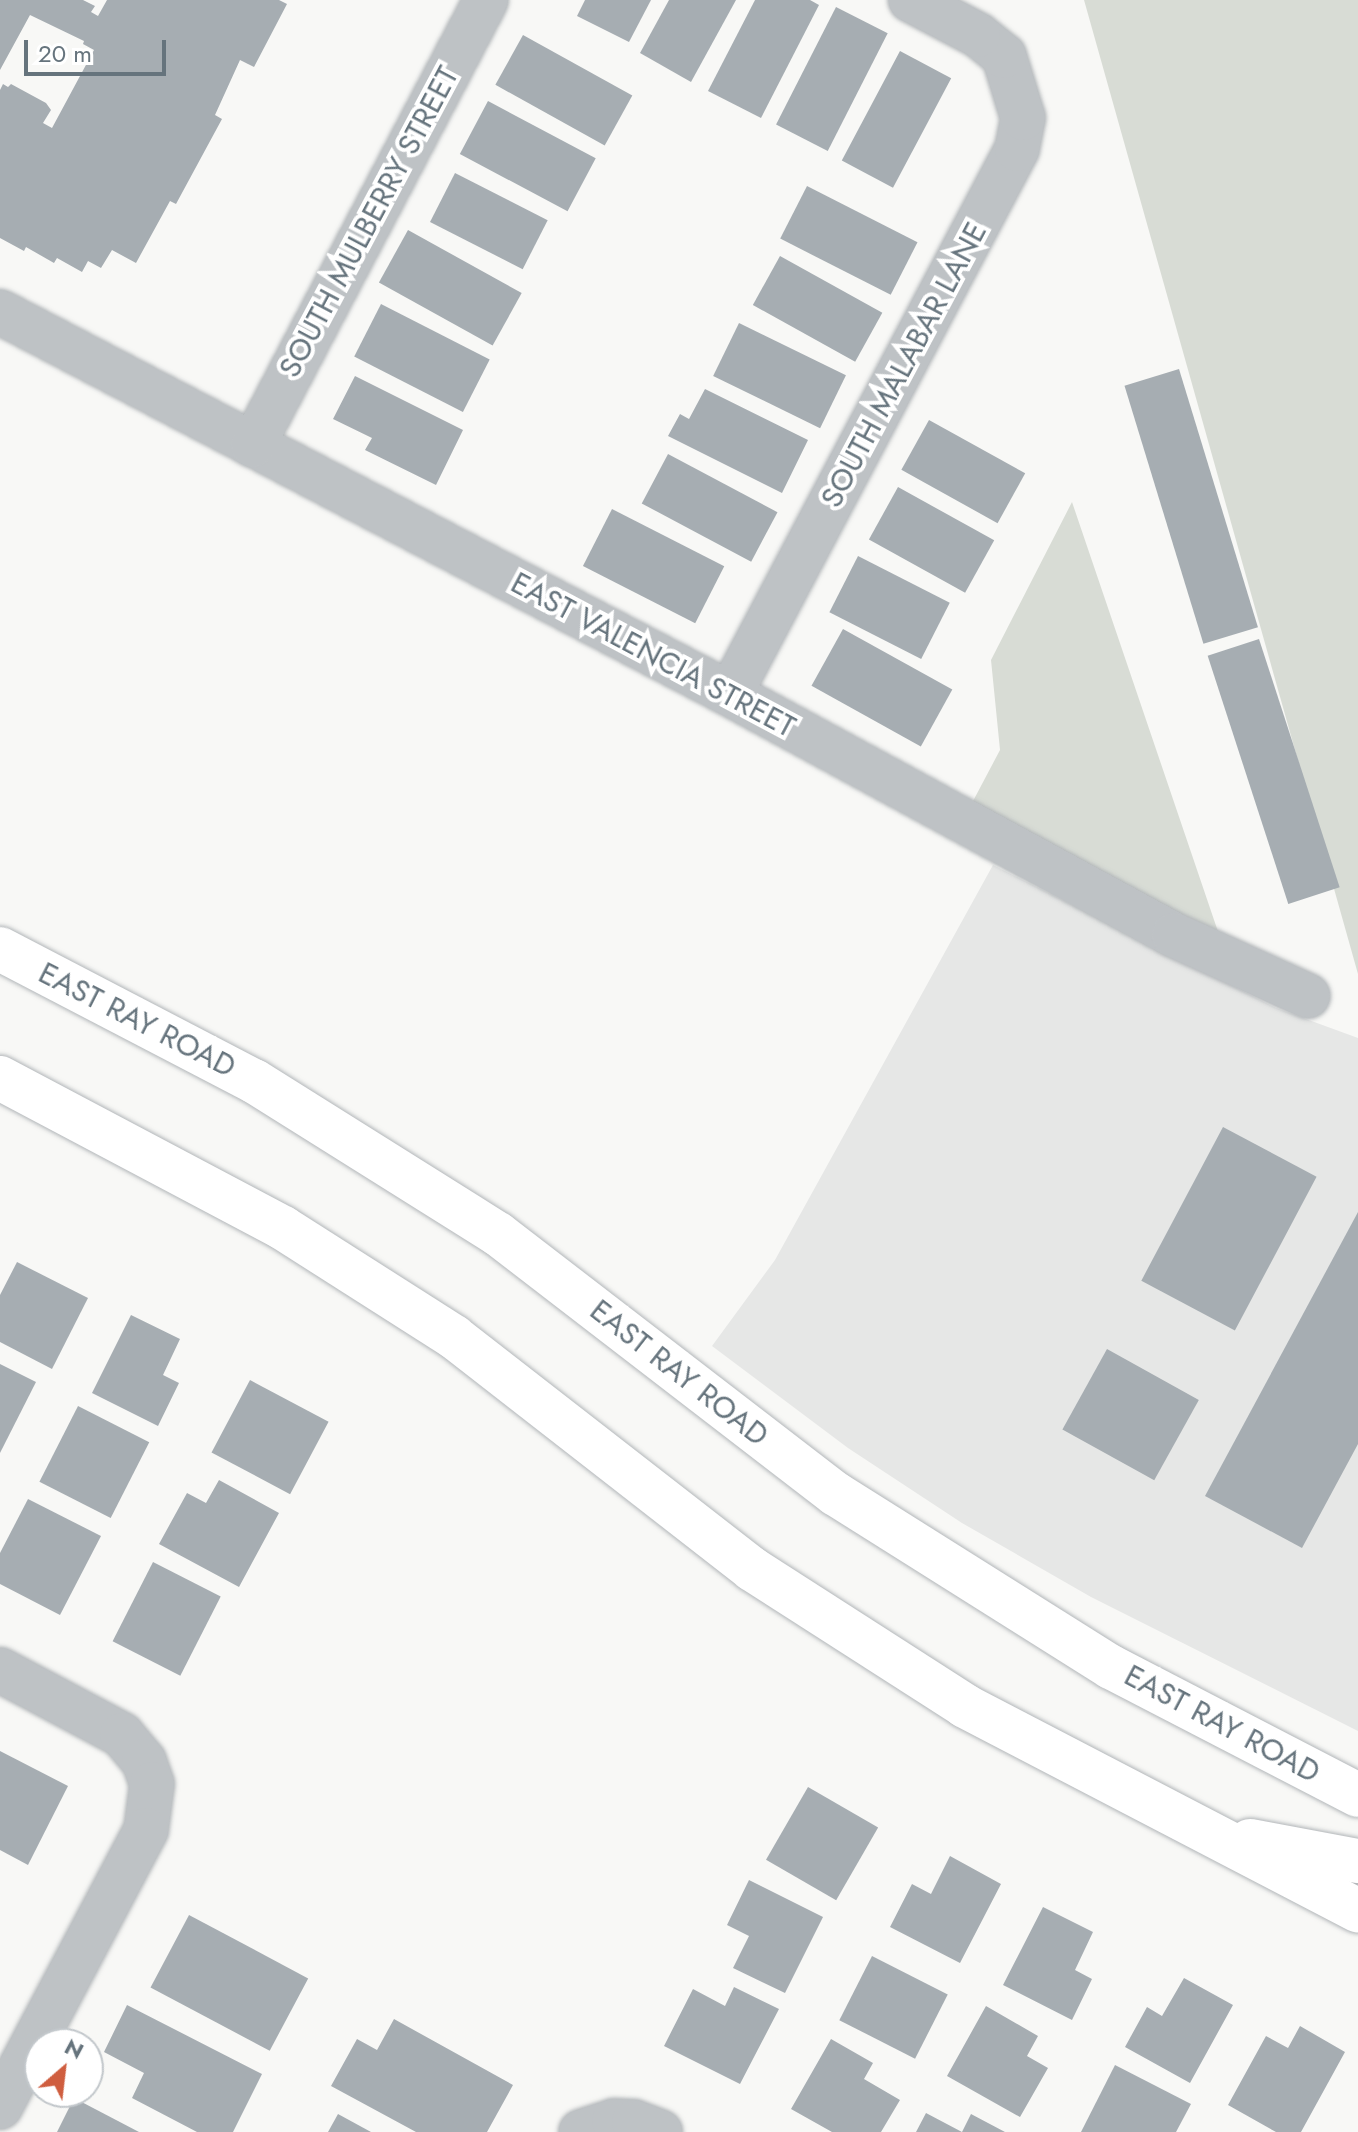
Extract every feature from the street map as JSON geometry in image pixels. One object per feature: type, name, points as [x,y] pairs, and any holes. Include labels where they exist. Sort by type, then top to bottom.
[{"type":"main road","name":"EAST RAY ROAD","points":[[0,949],[254,1081],[498,1234],[836,1494],[1111,1667],[1358,1795]]},
{"type":"main road","points":[[0,1078],[283,1228],[454,1337],[752,1569],[965,1706],[1358,1911]]},
{"type":"main road","points":[[1212,1834],[1358,1861]]},
{"type":"street","name":"SOUTH MULBERRY STREET","points":[[253,445],[486,0]]},
{"type":"street","name":"SOUTH MALABAR LANE","points":[[730,694],[1017,149],[1023,118],[1004,56],[978,35],[911,0]]},
{"type":"street","name":"EAST VALENCIA STREET","points":[[0,312],[730,694],[1174,935],[1308,996]]},
{"type":"street","points":[[0,1670],[122,1735],[144,1761],[152,1784],[146,1830],[0,2107]]},
{"type":"street","points":[[588,2129],[628,2121],[660,2132]]},
{"type":"shaded area","points":[[1084,0],[1358,0],[1358,974]]},
{"type":"shaded area","points":[[1072,502],[1228,961],[963,820],[1000,750],[991,660]]},
{"type":"shaded area","points":[[993,865],[1276,1008],[1358,1038],[1358,1731],[1091,1597],[962,1523],[848,1448],[712,1346],[775,1260]]},
{"type":"building","points":[[0,0],[83,0],[95,6],[91,12],[98,16],[107,0],[279,0],[287,4],[254,67],[240,60],[215,115],[222,119],[176,204],[170,201],[136,263],[112,250],[101,268],[88,261],[82,272],[57,258],[54,263],[26,247],[24,251],[0,238],[0,90],[3,84],[8,87],[11,84],[46,103],[51,110],[43,123],[52,128],[94,50],[83,44],[84,41],[30,15],[0,70]]},
{"type":"building","points":[[585,0],[651,0],[629,42],[577,16]]},
{"type":"building","points":[[669,0],[736,0],[691,82],[640,53]]},
{"type":"building","points":[[755,0],[810,0],[819,5],[761,118],[708,91]]},
{"type":"building","points":[[836,7],[888,33],[828,151],[776,125]]},
{"type":"building","points":[[523,35],[632,96],[605,145],[495,85]]},
{"type":"building","points":[[900,51],[951,78],[893,188],[842,160]]},
{"type":"building","points":[[488,101],[596,158],[568,211],[460,154]]},
{"type":"building","points":[[455,173],[548,220],[523,269],[430,222]]},
{"type":"building","points":[[807,186],[917,242],[891,295],[780,239]]},
{"type":"building","points":[[408,230],[522,293],[493,346],[379,282]]},
{"type":"building","points":[[780,256],[882,313],[855,362],[753,305]]},
{"type":"building","points":[[381,304],[490,359],[463,412],[354,357]]},
{"type":"building","points":[[739,323],[846,375],[820,428],[713,376]]},
{"type":"building","points":[[1179,369],[1258,627],[1203,644],[1124,386]]},
{"type":"building","points":[[355,376],[463,430],[436,485],[365,450],[372,438],[333,419]]},
{"type":"building","points":[[705,389],[808,440],[782,493],[668,436],[680,414],[689,419]]},
{"type":"building","points":[[929,420],[1025,473],[998,523],[901,470]]},
{"type":"building","points":[[668,454],[777,512],[751,562],[642,503]]},
{"type":"building","points":[[898,487],[994,540],[965,593],[869,539]]},
{"type":"building","points":[[612,509],[724,566],[695,623],[583,566]]},
{"type":"building","points":[[858,556],[950,603],[921,659],[829,612]]},
{"type":"building","points":[[843,629],[952,690],[921,746],[811,686]]},
{"type":"building","points":[[1259,639],[1340,887],[1288,904],[1208,656]]},
{"type":"building","points":[[1223,1127],[1317,1177],[1235,1330],[1141,1281]]},
{"type":"building","points":[[1358,1212],[1358,1444],[1302,1548],[1205,1496]]},
{"type":"building","points":[[17,1262],[88,1298],[52,1369],[0,1342],[0,1295]]},
{"type":"building","points":[[131,1315],[180,1339],[163,1375],[179,1383],[158,1426],[92,1393]]},
{"type":"building","points":[[1107,1349],[1199,1400],[1154,1480],[1062,1429]]},
{"type":"building","points":[[0,1364],[36,1382],[0,1453]]},
{"type":"building","points":[[250,1380],[329,1422],[290,1494],[212,1452]]},
{"type":"building","points":[[78,1406],[149,1442],[111,1518],[39,1482]]},
{"type":"building","points":[[219,1480],[279,1513],[239,1587],[159,1544],[187,1493],[206,1503]]},
{"type":"building","points":[[28,1499],[101,1536],[60,1615],[0,1584],[0,1553]]},
{"type":"building","points":[[153,1562],[221,1597],[180,1676],[113,1641]]},
{"type":"building","points":[[0,1751],[68,1786],[28,1865],[0,1850]]},
{"type":"building","points":[[808,1787],[878,1828],[836,1900],[766,1860]]},
{"type":"building","points":[[950,1856],[1001,1884],[960,1963],[890,1927],[912,1884],[931,1894]]},
{"type":"building","points":[[749,1880],[823,1917],[785,1993],[733,1968],[749,1936],[727,1925]]},
{"type":"building","points":[[1043,1907],[1093,1932],[1075,1970],[1092,1979],[1072,2020],[1003,1985]]},
{"type":"building","points":[[189,1915],[308,1978],[270,2051],[151,1987]]},
{"type":"building","points":[[872,1956],[948,1995],[915,2059],[839,2020]]},
{"type":"building","points":[[1184,1978],[1233,2005],[1190,2083],[1125,2047],[1147,2007],[1162,2016]]},
{"type":"building","points":[[734,1987],[779,2009],[740,2084],[664,2046],[693,1989],[725,2006]]},
{"type":"building","points":[[127,2005],[262,2074],[233,2132],[197,2132],[132,2098],[144,2073],[104,2052]]},
{"type":"building","points":[[986,2006],[1038,2036],[1027,2056],[1048,2068],[1020,2117],[947,2076]]},
{"type":"building","points":[[394,2019],[513,2085],[487,2132],[416,2132],[331,2086],[357,2039],[377,2050]]},
{"type":"building","points":[[1300,2026],[1345,2052],[1301,2132],[1276,2132],[1228,2105],[1266,2036],[1288,2048]]},
{"type":"building","points":[[831,2039],[873,2063],[864,2079],[900,2100],[881,2132],[832,2132],[791,2109]]},
{"type":"building","points":[[1115,2065],[1191,2104],[1176,2132],[1081,2132]]},
{"type":"building","points":[[69,2108],[93,2108],[139,2132],[57,2132]]},
{"type":"building","points":[[926,2113],[962,2132],[916,2132]]},
{"type":"building","points":[[338,2114],[371,2132],[328,2132]]},
{"type":"building","points":[[971,2114],[1005,2132],[962,2132]]}]
